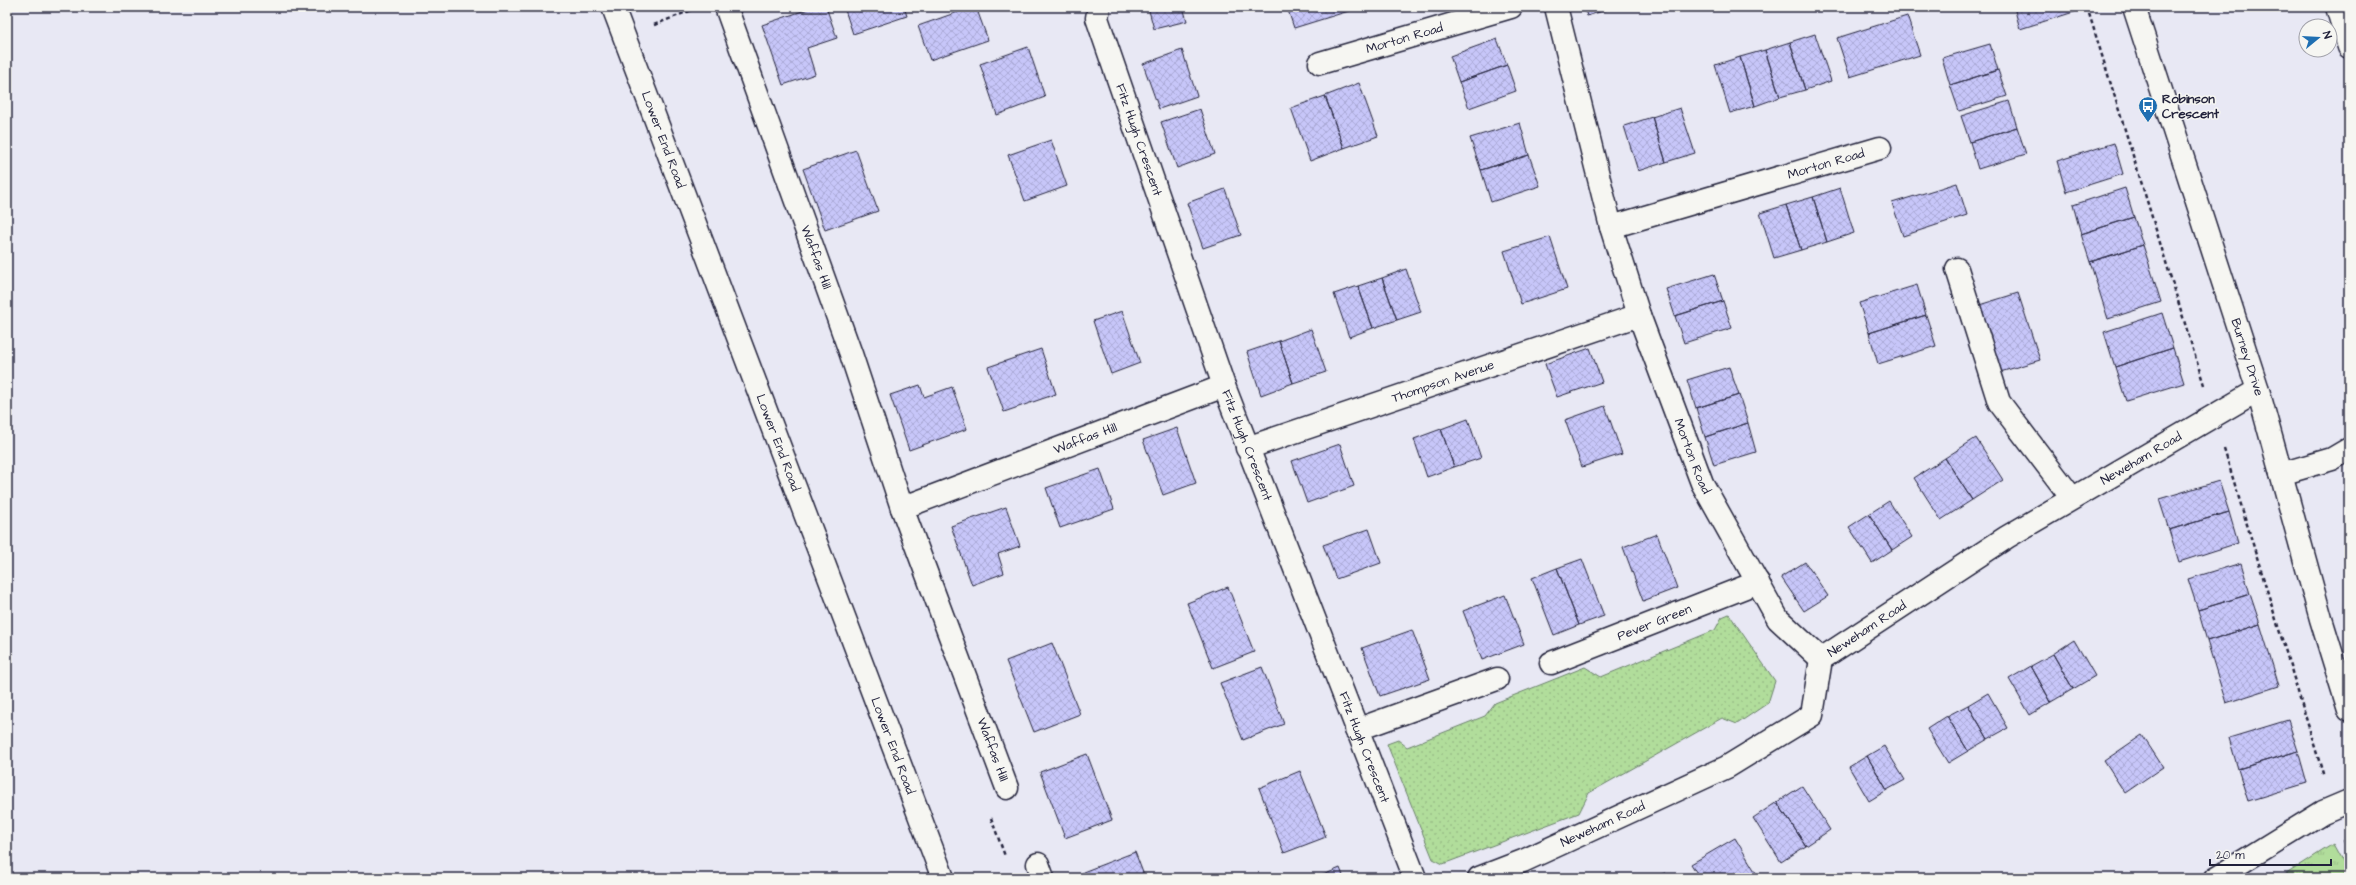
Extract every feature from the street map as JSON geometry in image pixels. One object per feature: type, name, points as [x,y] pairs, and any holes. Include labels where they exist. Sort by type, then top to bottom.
[{"type":"street","name":"Lower End Road","points":[[613,7],[943,878]]},
{"type":"street","name":"Waffas Hill","points":[[726,7],[849,346],[902,508],[1007,788]]},
{"type":"street","name":"Fitz Hugh Crescent","points":[[1099,7],[1097,18],[1224,386],[1414,878]]},
{"type":"street","name":"Morton Road","points":[[1320,63],[1511,7]]},
{"type":"street","name":"Morton Road","points":[[1556,7],[1611,227],[1639,315],[1702,483],[1778,619],[1821,659]]},
{"type":"street","name":"Burney Drive","points":[[2134,7],[2258,390],[2349,710]]},
{"type":"street","points":[[2337,7],[2349,47]]},
{"type":"street","name":"Morton Road","points":[[1611,227],[1880,148]]},
{"type":"street","points":[[1957,269],[1999,402],[2072,498]]},
{"type":"street","name":"Thompson Avenue","points":[[1247,448],[1639,315]]},
{"type":"street","name":"Waffas Hill","points":[[902,508],[1224,386]]},
{"type":"street","name":"Neweham Road","points":[[1479,878],[1523,861],[1728,767],[1812,716],[1821,659],[2007,537],[2258,390]]},
{"type":"street","points":[[2281,474],[2332,459],[2349,449]]},
{"type":"street","name":"Pever Green","points":[[1550,663],[1758,582]]},
{"type":"street","points":[[1356,730],[1497,679]]},
{"type":"street","points":[[2216,878],[2323,812],[2349,801]]},
{"type":"path","points":[[624,37],[700,7]]},
{"type":"green space","points":[[1729,614],[1775,681],[1768,703],[1737,724],[1722,718],[1589,793],[1579,813],[1443,864],[1433,859],[1387,744],[1398,740],[1407,747],[1485,716],[1495,703],[1585,667],[1601,677],[1715,630],[1722,617]]},
{"type":"green space","points":[[2333,844],[2349,873],[2349,878],[2280,878]]},
{"type":"building","points":[[814,7],[826,7],[837,38],[807,48],[815,74],[783,85],[762,25]]},
{"type":"building","points":[[844,7],[904,7],[907,16],[853,34]]},
{"type":"building","points":[[972,7],[976,7],[988,40],[930,60],[918,26]]},
{"type":"building","points":[[1148,7],[1183,7],[1187,21],[1154,29]]},
{"type":"building","points":[[1287,7],[1351,7],[1352,10],[1294,28]]},
{"type":"building","points":[[1584,7],[1615,7],[1587,16]]},
{"type":"building","points":[[2014,7],[2076,7],[2077,11],[2020,29]]},
{"type":"building","points":[[1907,16],[1920,55],[1850,77],[1837,38]]},
{"type":"building","points":[[1815,34],[1831,81],[1805,90],[1790,42]]},
{"type":"building","points":[[1497,39],[1507,65],[1459,82],[1450,56]]},
{"type":"building","points":[[1790,42],[1805,90],[1780,97],[1765,50]]},
{"type":"building","points":[[1990,44],[1998,70],[1950,85],[1942,58]]},
{"type":"building","points":[[1028,47],[1045,97],[997,115],[980,64]]},
{"type":"building","points":[[1182,50],[1197,96],[1159,109],[1143,64]]},
{"type":"building","points":[[1765,50],[1780,97],[1755,106],[1740,57]]},
{"type":"building","points":[[1740,57],[1755,106],[1730,113],[1715,65]]},
{"type":"building","points":[[1507,65],[1516,91],[1469,108],[1459,82]]},
{"type":"building","points":[[1998,70],[2007,96],[1959,111],[1950,85]]},
{"type":"building","points":[[1359,83],[1378,136],[1344,148],[1325,96]]},
{"type":"building","points":[[1325,96],[1344,148],[1310,161],[1291,108]]},
{"type":"building","points":[[2009,101],[2017,127],[1970,142],[1961,116]]},
{"type":"building","points":[[1680,108],[1695,153],[1666,162],[1652,117]]},
{"type":"building","points":[[1200,109],[1215,154],[1177,168],[1161,122]]},
{"type":"building","points":[[1652,117],[1666,162],[1638,171],[1624,126]]},
{"type":"building","points":[[1520,123],[1529,155],[1481,170],[1470,138]]},
{"type":"building","points":[[2017,127],[2026,154],[1978,169],[1970,142]]},
{"type":"building","points":[[1051,140],[1067,186],[1025,201],[1008,155]]},
{"type":"building","points":[[2114,143],[2123,174],[2066,192],[2057,161]]},
{"type":"building","points":[[856,150],[878,211],[825,230],[803,169]]},
{"type":"building","points":[[1529,155],[1540,186],[1491,202],[1481,170]]},
{"type":"building","points":[[1957,183],[1967,215],[1903,236],[1892,203]]},
{"type":"building","points":[[1840,188],[1854,233],[1827,242],[1813,197]]},
{"type":"building","points":[[2125,188],[2134,217],[2081,234],[2073,205]]},
{"type":"building","points":[[1225,189],[1241,235],[1203,248],[1187,203]]},
{"type":"building","points":[[1813,197],[1827,242],[1801,250],[1786,205]]},
{"type":"building","points":[[1786,205],[1801,250],[1774,258],[1760,213]]},
{"type":"building","points":[[2134,217],[2143,245],[2090,262],[2081,234]]},
{"type":"building","points":[[1550,237],[1567,289],[1521,304],[1504,251]]},
{"type":"building","points":[[2143,245],[2161,302],[2108,319],[2090,262]]},
{"type":"building","points":[[1406,269],[1421,312],[1397,320],[1382,278]]},
{"type":"building","points":[[1714,274],[1723,301],[1675,316],[1666,289]]},
{"type":"building","points":[[1382,278],[1397,320],[1373,328],[1358,286]]},
{"type":"building","points":[[1917,285],[1926,315],[1869,333],[1859,303]]},
{"type":"building","points":[[1358,286],[1373,328],[1349,337],[1334,294]]},
{"type":"building","points":[[2018,293],[2040,360],[1997,373],[1976,306]]},
{"type":"building","points":[[1723,301],[1732,328],[1684,343],[1675,316]]},
{"type":"building","points":[[1122,311],[1140,363],[1111,374],[1093,321]]},
{"type":"building","points":[[2162,313],[2173,348],[2115,367],[2104,332]]},
{"type":"building","points":[[1926,315],[1936,346],[1878,364],[1869,333]]},
{"type":"building","points":[[1311,329],[1326,372],[1293,383],[1279,341]]},
{"type":"building","points":[[1279,341],[1293,383],[1261,395],[1247,352]]},
{"type":"building","points":[[1590,348],[1602,382],[1557,397],[1545,364]]},
{"type":"building","points":[[2173,348],[2184,383],[2126,401],[2115,367]]},
{"type":"building","points":[[1041,349],[1056,394],[1004,412],[988,367]]},
{"type":"building","points":[[1729,367],[1739,395],[1696,408],[1687,380]]},
{"type":"building","points":[[920,385],[924,397],[952,387],[967,429],[909,450],[890,395]]},
{"type":"building","points":[[1739,395],[1748,423],[1705,437],[1696,408]]},
{"type":"building","points":[[1605,406],[1622,454],[1582,467],[1565,420]]},
{"type":"building","points":[[1468,419],[1481,458],[1454,467],[1441,429]]},
{"type":"building","points":[[1748,423],[1756,452],[1714,465],[1705,437]]},
{"type":"building","points":[[1177,428],[1196,483],[1163,495],[1143,440]]},
{"type":"building","points":[[1441,429],[1454,467],[1427,477],[1414,439]]},
{"type":"building","points":[[1976,438],[2003,480],[1972,500],[1945,458]]},
{"type":"building","points":[[1340,444],[1354,486],[1307,503],[1292,461]]},
{"type":"building","points":[[1945,458],[1972,500],[1941,520],[1914,478]]},
{"type":"building","points":[[1100,469],[1114,509],[1060,528],[1046,488]]},
{"type":"building","points":[[2219,481],[2229,512],[2169,530],[2159,499]]},
{"type":"building","points":[[2349,494],[2349,508],[2345,495]]},
{"type":"building","points":[[1889,501],[1912,537],[1892,550],[1869,514]]},
{"type":"building","points":[[1006,507],[1020,546],[998,554],[1004,573],[972,585],[951,526]]},
{"type":"building","points":[[2229,512],[2238,543],[2179,562],[2169,530]]},
{"type":"building","points":[[1869,514],[1892,550],[1872,563],[1849,527]]},
{"type":"building","points":[[1369,529],[1381,563],[1336,579],[1323,545]]},
{"type":"building","points":[[1657,534],[1677,588],[1643,601],[1623,547]]},
{"type":"building","points":[[1582,559],[1604,616],[1579,625],[1557,568]]},
{"type":"building","points":[[1805,562],[1828,596],[1804,611],[1781,577]]},
{"type":"building","points":[[2241,563],[2250,594],[2198,610],[2188,579]]},
{"type":"building","points":[[1557,568],[1579,625],[1554,635],[1532,578]]},
{"type":"building","points":[[1228,587],[1254,652],[1213,668],[1187,603]]},
{"type":"building","points":[[2250,594],[2260,624],[2207,641],[2198,610]]},
{"type":"building","points":[[1505,595],[1524,644],[1482,660],[1463,611]]},
{"type":"building","points":[[2260,624],[2279,686],[2226,703],[2207,641]]},
{"type":"building","points":[[1412,630],[1430,679],[1380,696],[1362,648]]},
{"type":"building","points":[[2074,640],[2095,676],[2073,689],[2053,654]]},
{"type":"building","points":[[1052,643],[1080,714],[1034,732],[1006,661]]},
{"type":"building","points":[[2053,654],[2073,689],[2051,702],[2031,666]]},
{"type":"building","points":[[2031,666],[2051,702],[2030,715],[2009,679]]},
{"type":"building","points":[[1262,667],[1284,724],[1243,740],[1220,683]]},
{"type":"building","points":[[1988,693],[2008,728],[1988,739],[1968,705]]},
{"type":"building","points":[[1968,705],[1988,739],[1968,751],[1947,716]]},
{"type":"building","points":[[1947,716],[1968,751],[1948,763],[1927,729]]},
{"type":"building","points":[[2288,720],[2298,751],[2238,769],[2229,738]]},
{"type":"building","points":[[2142,735],[2163,767],[2125,793],[2104,761]]},
{"type":"building","points":[[1884,746],[1905,780],[1887,790],[1867,756]]},
{"type":"building","points":[[2298,751],[2307,783],[2248,801],[2238,769]]},
{"type":"building","points":[[1087,754],[1112,820],[1065,838],[1040,772]]},
{"type":"building","points":[[1867,756],[1887,790],[1869,801],[1849,767]]},
{"type":"building","points":[[1300,771],[1326,837],[1284,853],[1259,788]]},
{"type":"building","points":[[1802,786],[1830,830],[1806,846],[1777,802]]},
{"type":"building","points":[[1777,802],[1806,846],[1781,862],[1753,818]]},
{"type":"building","points":[[1735,838],[1759,878],[1700,878],[1691,864]]},
{"type":"building","points":[[1135,852],[1145,878],[1085,878],[1083,872]]},
{"type":"building","points":[[1340,868],[1344,878],[1316,878]]},
{"type":"building","points":[[1665,873],[1667,878],[1652,878]]},
{"type":"place","name":"Robinson Crescent","points":[[2148,123]]}]
